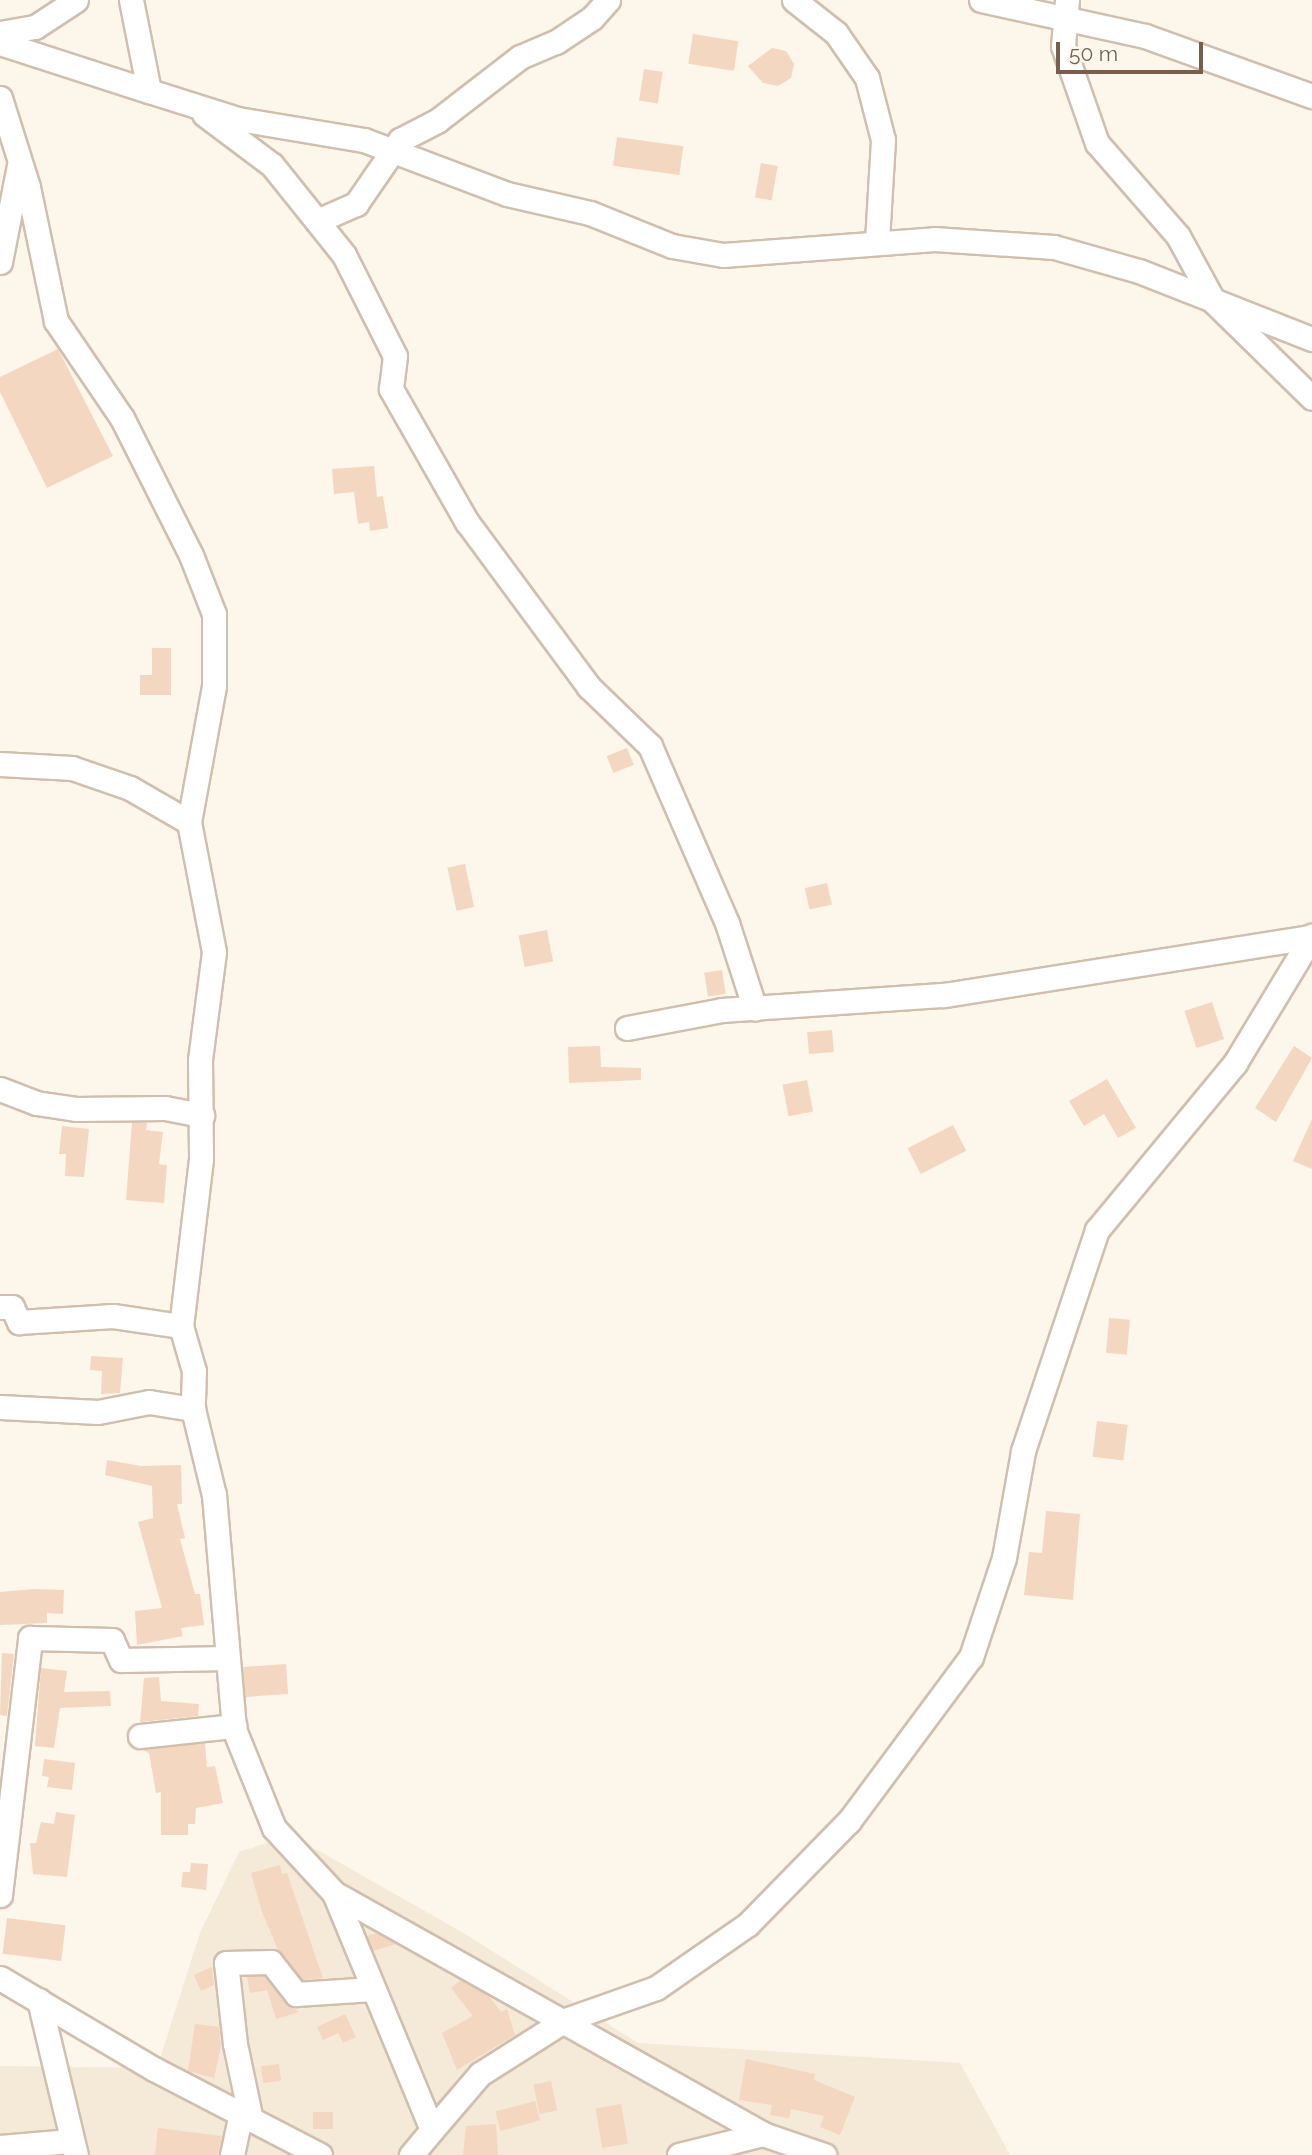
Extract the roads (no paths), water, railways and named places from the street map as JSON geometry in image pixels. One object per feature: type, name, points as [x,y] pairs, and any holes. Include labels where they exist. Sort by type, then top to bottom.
[{"type":"street","points":[[0,33],[35,27],[76,0]]},
{"type":"street","points":[[131,0],[149,91]]},
{"type":"street","points":[[317,221],[356,204],[400,140],[437,121],[520,57],[556,42],[592,18],[608,0]]},
{"type":"street","points":[[794,0],[836,33],[867,78],[883,140],[877,241]]},
{"type":"street","points":[[981,0],[1066,10],[1312,96]]},
{"type":"street","points":[[1066,10],[1063,46],[1097,143],[1178,236],[1214,302],[1312,398]]},
{"type":"street","points":[[0,43],[238,118],[364,140],[508,194],[590,213],[672,246],[723,255],[877,241],[934,239],[1054,247],[1139,271],[1312,339]]},
{"type":"street","points":[[0,98],[20,162],[56,321],[122,418],[191,555],[214,614],[214,686],[189,822],[214,952],[200,1060],[201,1159],[181,1326],[194,1371],[192,1409],[214,1495],[233,1726],[274,1828],[334,1893],[565,2020],[764,2134],[824,2155]]},
{"type":"street","points":[[191,104],[272,165],[344,255],[395,356],[391,389],[467,522],[589,687],[650,746],[727,923],[755,1009]]},
{"type":"street","points":[[0,262],[20,162]]},
{"type":"street","points":[[0,764],[72,768],[130,788],[189,822]]},
{"type":"street","points":[[627,1028],[722,1010],[944,995],[1311,937]]},
{"type":"street","points":[[411,2155],[480,2074],[565,2020],[656,1988],[748,1924],[849,1821],[971,1657],[1004,1558],[1023,1451],[1097,1230],[1235,1063],[1311,937]]},
{"type":"street","points":[[0,1089],[36,1103],[76,1109],[165,1108],[202,1115]]},
{"type":"street","points":[[0,1307],[12,1307],[19,1322],[113,1316],[181,1326]]},
{"type":"street","points":[[0,1407],[98,1412],[149,1402],[192,1409]]},
{"type":"street","points":[[0,1895],[30,1638],[112,1640],[121,1660],[228,1658]]},
{"type":"street","points":[[140,1735],[233,1726]]},
{"type":"street","points":[[334,1893],[432,2130]]},
{"type":"street","points":[[232,2155],[246,2118],[226,1963],[271,1962],[296,1994],[373,1989]]},
{"type":"street","points":[[0,1978],[309,2153]]},
{"type":"street","points":[[0,2147],[73,2148],[39,2000]]},
{"type":"street","points":[[679,2155],[764,2134]]}]
